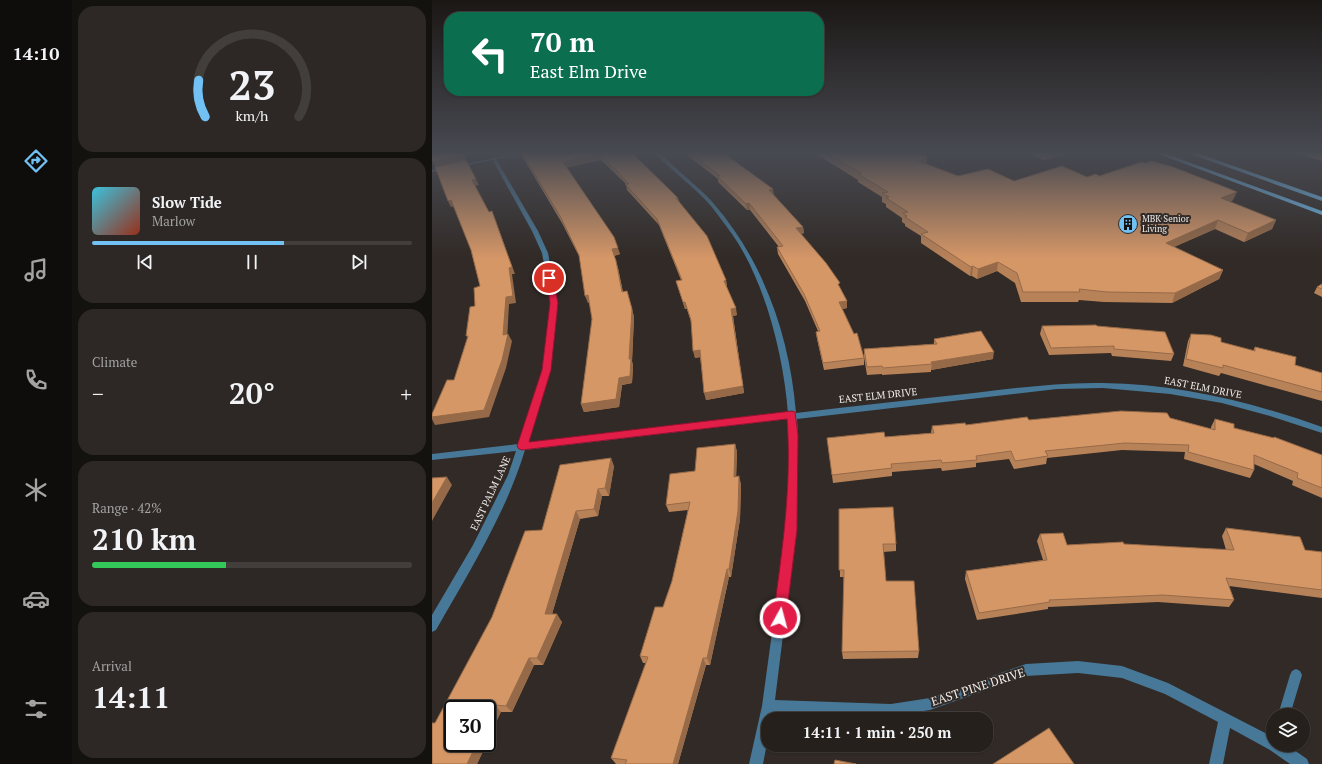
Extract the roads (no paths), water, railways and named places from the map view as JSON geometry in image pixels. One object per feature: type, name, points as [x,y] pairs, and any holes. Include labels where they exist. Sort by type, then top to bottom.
[{"type":"main road","points":[[1253,188],[1322,213]]},
{"type":"main road","points":[[1290,188],[1322,199]]},
{"type":"street","name":"EAST PALM LANE","points":[[432,626],[477,548],[513,475],[546,370],[554,303],[545,253],[535,231],[510,188]]},
{"type":"street","points":[[694,188],[712,204],[741,242],[762,282],[779,335],[791,398],[794,435],[791,530],[768,706],[756,764]]},
{"type":"street","name":"EAST ELM DRIVE","points":[[432,456],[1057,386],[1116,386],[1157,389],[1211,398],[1253,408],[1322,430]]},
{"type":"street","name":"EAST PINE DRIVE","points":[[768,706],[891,710],[930,704],[1026,670],[1078,667],[1122,672],[1168,689],[1266,740]]},
{"type":"street","points":[[1286,708],[1296,675]]},
{"type":"street","points":[[1216,764],[1225,719]]},
{"type":"street","name":"EAST PINE DRIVE","points":[[1285,752],[1302,764]]},
{"type":"place","name":"MBK Senior Living","points":[[1128,224]]}]
